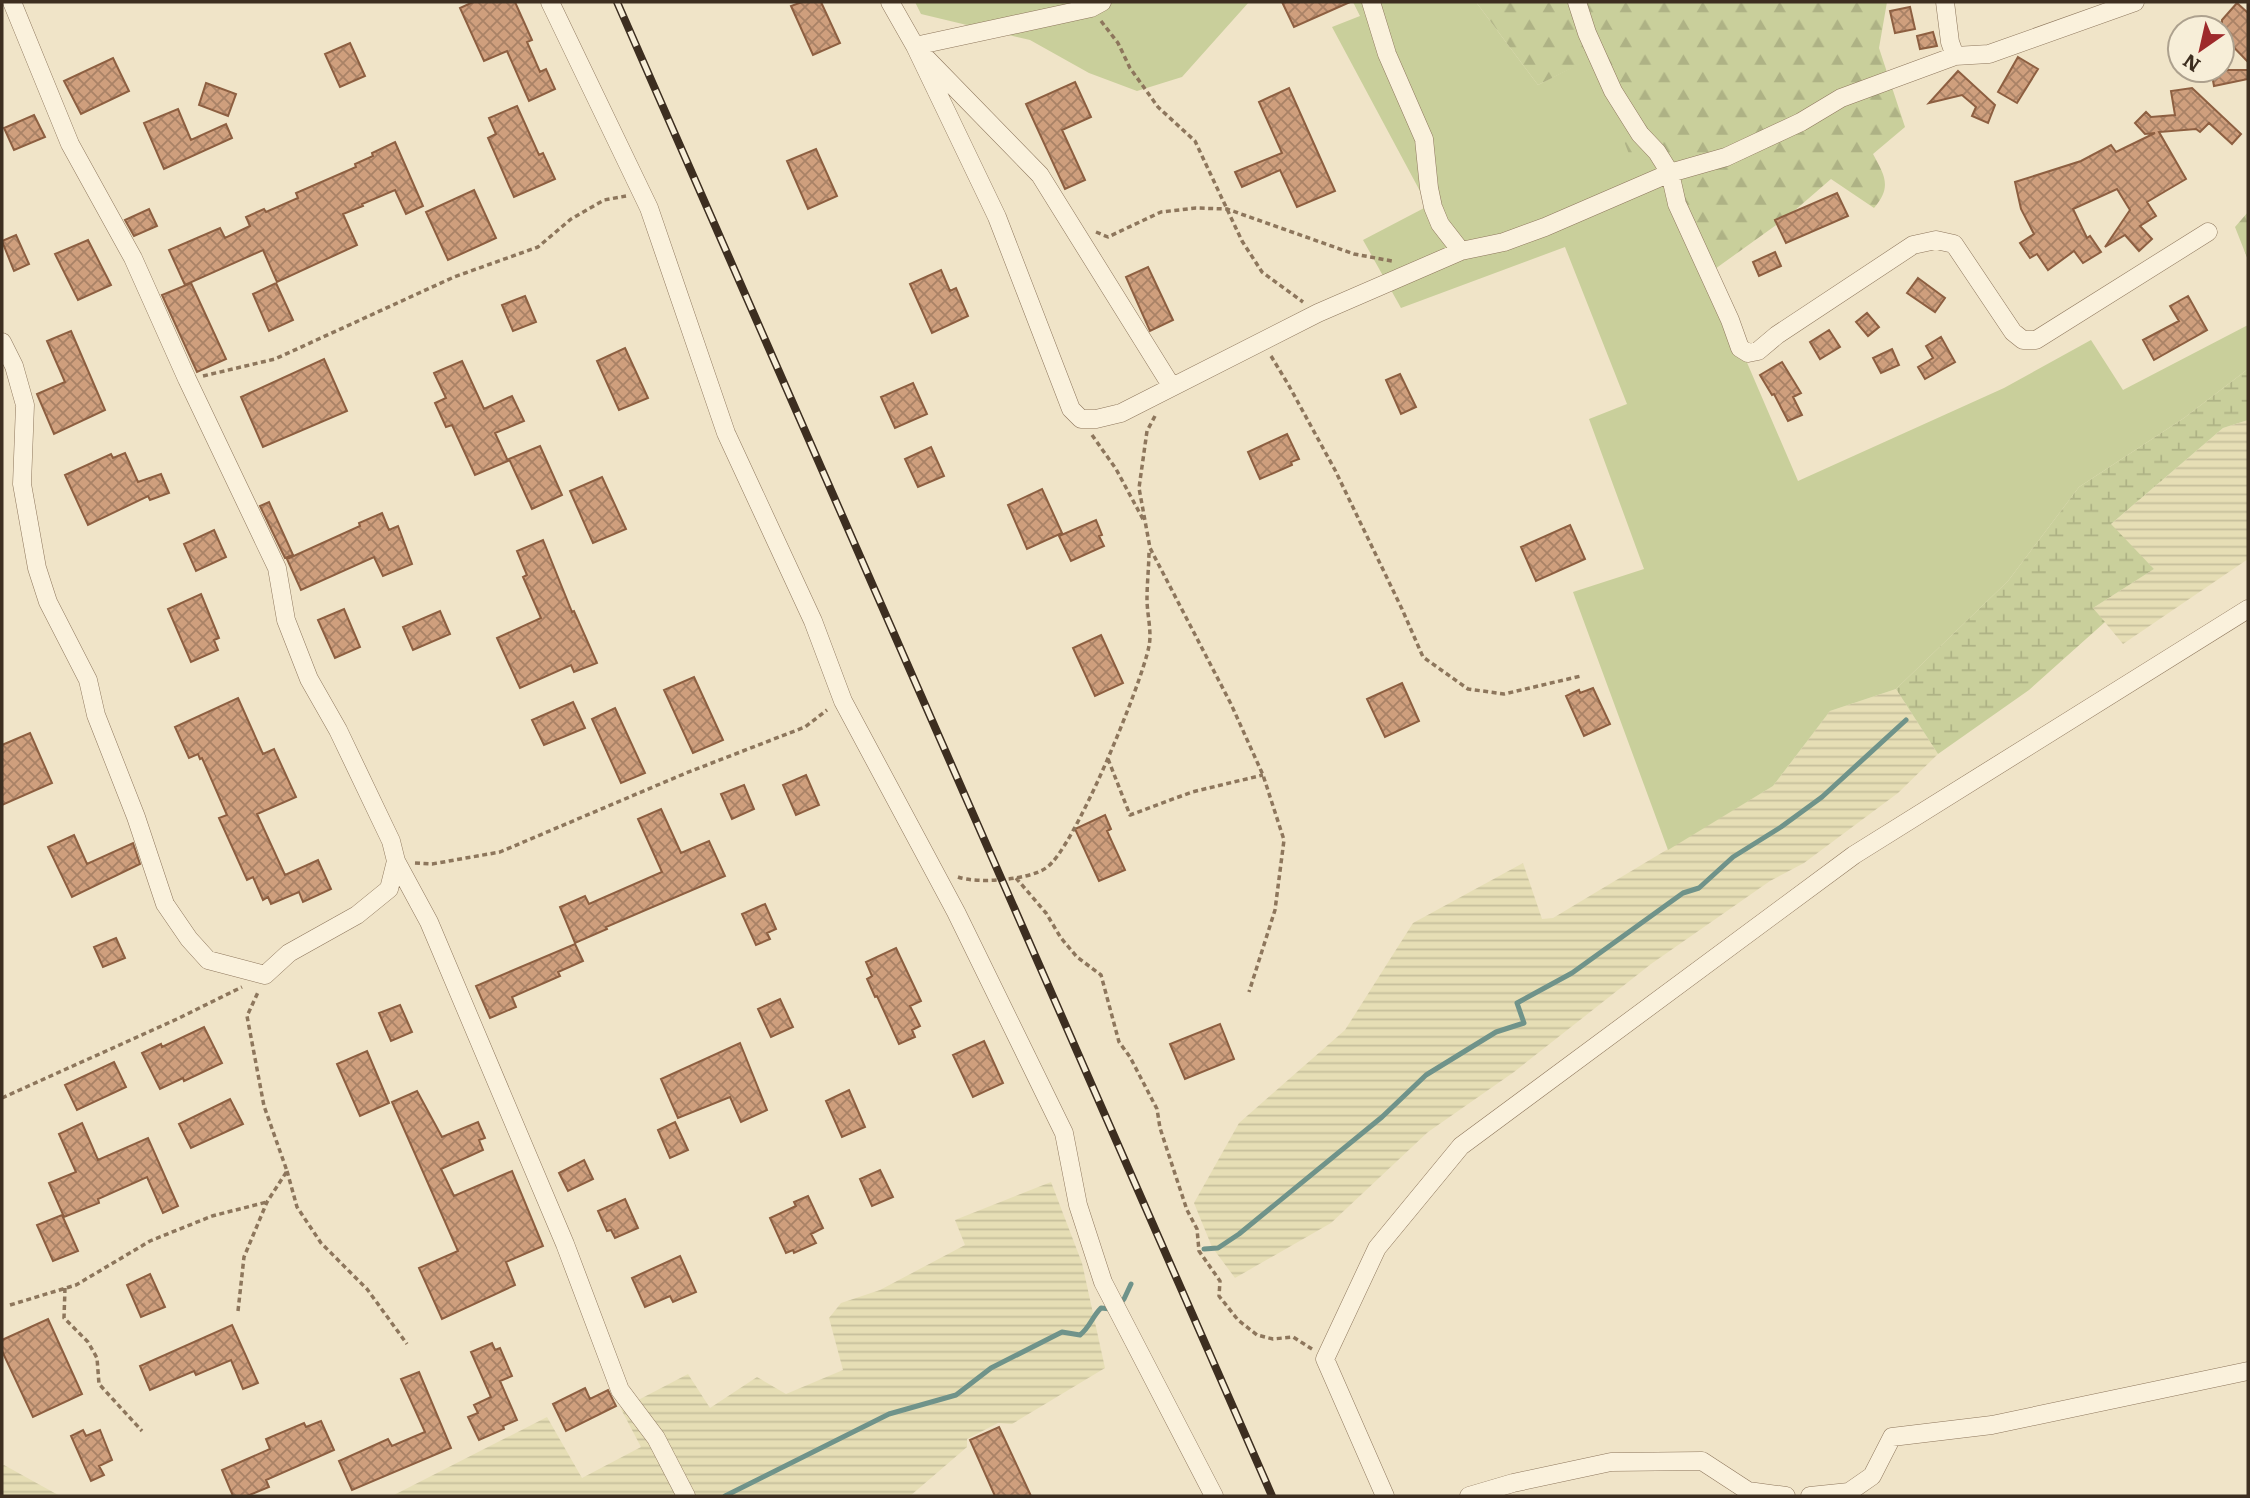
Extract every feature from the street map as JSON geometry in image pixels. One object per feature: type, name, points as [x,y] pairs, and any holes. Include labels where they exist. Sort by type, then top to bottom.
[{"type":"street","points":[[12,2],[69,144],[132,258],[277,568],[285,620],[309,679],[338,730],[391,841],[396,861],[429,922],[565,1244],[620,1390],[656,1438],[686,1496]]},
{"type":"street","points":[[551,2],[649,208],[726,433],[813,621],[843,701],[933,868],[1064,1133],[1077,1205],[1104,1282],[1213,1496]]},
{"type":"street","points":[[890,2],[915,46],[997,217],[1071,409],[1081,419],[1096,419],[1121,413],[1318,313],[1461,251],[1504,242],[1670,173],[1726,157],[1801,122],[1841,98],[1955,56],[1989,54],[2135,2]]},
{"type":"street","points":[[1371,2],[1387,54],[1424,139],[1433,207],[1440,224],[1461,251]]},
{"type":"street","points":[[1577,2],[1587,33],[1613,91],[1640,134],[1657,152],[1670,173],[1677,204],[1740,348],[1748,352],[1758,351],[1777,335],[1913,245],[1936,240],[1954,244],[2013,332],[2023,340],[2036,340],[2208,232]]},
{"type":"street","points":[[1945,2],[1950,42],[1955,56]]},
{"type":"street","points":[[915,46],[1097,5]]},
{"type":"street","points":[[915,46],[1040,175],[1172,387]]},
{"type":"street","points":[[2,342],[14,366],[25,405],[22,484],[37,568],[48,602],[88,680],[96,715],[136,817],[164,904],[189,939],[208,960],[265,975],[289,953],[357,915],[388,889],[396,861]]},
{"type":"street","points":[[1385,1496],[1325,1359],[1377,1248],[1461,1146],[1854,855],[2248,609]]},
{"type":"street","points":[[1810,1496],[1849,1492],[1872,1476],[1892,1437],[1992,1425],[2248,1371]]},
{"type":"street","points":[[1469,1496],[1513,1483],[1611,1462],[1702,1461],[1748,1490],[1786,1496]]},
{"type":"path","points":[[1097,5],[1130,68],[1158,107],[1195,141],[1242,241],[1262,272],[1318,313]]},
{"type":"path","points":[[187,379],[275,359],[454,277],[538,247],[571,219],[604,200],[642,194]]},
{"type":"path","points":[[1088,226],[1108,237],[1161,212],[1196,208],[1227,209],[1354,254],[1421,269]]},
{"type":"path","points":[[1262,343],[1288,384],[1335,470],[1423,657],[1468,689],[1504,694],[1581,676]]},
{"type":"path","points":[[1172,387],[1147,431],[1139,488],[1150,548],[1231,704],[1264,775],[1284,840],[1275,910],[1249,992]]},
{"type":"path","points":[[1081,419],[1116,469],[1145,525]]},
{"type":"path","points":[[933,868],[966,880],[1016,878],[1047,868],[1065,844],[1108,759],[1137,689],[1150,644],[1147,598],[1150,548]]},
{"type":"path","points":[[396,861],[432,864],[500,852],[686,773],[805,727],[843,701]]},
{"type":"path","points":[[1108,759],[1130,815],[1192,792],[1264,775]]},
{"type":"path","points":[[1016,878],[1046,913],[1061,938],[1077,957],[1101,975],[1119,1042],[1130,1057],[1157,1109],[1160,1128],[1179,1186],[1197,1229],[1199,1251],[1220,1281],[1219,1296],[1238,1320],[1257,1335],[1273,1339],[1293,1338],[1325,1359]]},
{"type":"path","points":[[2,1098],[177,1019],[265,975]]},
{"type":"path","points":[[265,975],[247,1016],[264,1106],[297,1207],[321,1243],[367,1289],[407,1344]]},
{"type":"path","points":[[238,1311],[244,1257],[267,1202],[287,1171]]},
{"type":"path","points":[[10,1305],[76,1284],[150,1241],[212,1216],[267,1202]]},
{"type":"path","points":[[65,1288],[64,1318],[88,1342],[97,1358],[99,1384],[142,1431]]},
{"type":"shaded area","points":[[2248,420],[2248,559],[2123,644],[2093,608],[2154,569],[2110,525],[2223,428]]},
{"type":"shaded area","points":[[1896,689],[1938,754],[1898,793],[1804,863],[1770,881],[1651,964],[1514,1072],[1428,1132],[1331,1223],[1235,1278],[1212,1247],[1194,1203],[1239,1123],[1345,1030],[1413,923],[1523,863],[1542,919],[1553,918],[1773,786],[1830,711]]},
{"type":"shaded area","points":[[1051,1182],[1082,1263],[1105,1368],[1012,1424],[998,1423],[967,1439],[967,1447],[910,1496],[392,1496],[547,1417],[582,1478],[641,1447],[621,1409],[688,1374],[710,1408],[757,1377],[786,1394],[843,1370],[829,1318],[841,1303],[880,1290],[965,1245],[955,1220]]},
{"type":"shaded area","points":[[4,1465],[60,1496],[2,1496]]},
{"type":"green space","points":[[915,2],[1249,2],[1182,77],[1137,91],[1089,73],[1030,40],[921,14]]},
{"type":"green space","points":[[1353,2],[1476,2],[1538,85],[1592,57],[1662,165],[1798,481],[2004,388],[2091,340],[2123,390],[2248,325],[2248,369],[2184,418],[2079,487],[2008,581],[1896,689],[1830,711],[1773,786],[1668,850],[1573,592],[1644,569],[1589,419],[1627,404],[1565,247],[1401,308],[1363,240],[1428,206],[1332,27],[1360,16]]},
{"type":"green space","points":[[1476,2],[1887,2],[1879,48],[1905,127],[1873,154],[1885,181],[1880,201],[1874,208],[1831,179],[1786,218],[1708,274],[1662,165],[1629,154],[1592,58],[1538,85]]},
{"type":"green space","points":[[2248,212],[2248,260],[2235,227]]},
{"type":"green space","points":[[2248,369],[2248,420],[2223,428],[2111,524],[2154,569],[2093,608],[2105,622],[2029,690],[1938,754],[1896,689],[2008,581],[2079,487],[2184,418]]},
{"type":"building","points":[[473,2],[515,2],[532,40],[527,42],[540,72],[546,69],[555,89],[529,101],[507,51],[484,61],[460,8]]},
{"type":"building","points":[[802,2],[821,2],[840,43],[813,55],[791,6]]},
{"type":"building","points":[[1282,2],[1350,2],[1294,27]]},
{"type":"building","points":[[2237,3],[2248,13],[2248,62],[2236,50],[2236,14],[2227,14]]},
{"type":"building","points":[[1910,7],[1915,29],[1895,33],[1890,11]]},
{"type":"building","points":[[1933,32],[1937,46],[1920,49],[1917,36]]},
{"type":"building","points":[[350,43],[365,76],[340,87],[325,54]]},
{"type":"building","points":[[2018,57],[2038,69],[2017,103],[1998,92]]},
{"type":"building","points":[[113,58],[129,91],[81,114],[64,81]]},
{"type":"building","points":[[2236,70],[2248,70],[2248,79],[2236,81]]},
{"type":"building","points":[[1958,71],[1995,105],[1988,123],[1972,116],[1976,107],[1962,95],[1929,103]]},
{"type":"building","points":[[1075,82],[1091,117],[1062,130],[1085,180],[1065,189],[1026,104]]},
{"type":"building","points":[[206,83],[236,94],[228,116],[199,105]]},
{"type":"building","points":[[1289,88],[1335,191],[1297,207],[1280,170],[1242,187],[1235,172],[1282,153],[1259,102]]},
{"type":"building","points":[[2192,88],[2241,134],[2232,144],[2209,123],[2200,132],[2196,129],[2159,132],[2186,179],[2147,202],[2156,216],[2140,226],[2152,239],[2139,251],[2125,235],[2105,247],[2130,210],[2117,189],[2073,209],[2087,238],[2090,236],[2101,252],[2083,263],[2074,251],[2048,270],[2037,254],[2030,258],[2020,243],[2034,234],[2021,209],[2015,182],[2081,161],[2111,145],[2116,152],[2155,133],[2145,134],[2135,123],[2146,112],[2151,117],[2175,115],[2171,91]]},
{"type":"building","points":[[517,106],[539,155],[543,153],[555,179],[514,197],[488,138],[496,134],[489,118]]},
{"type":"building","points":[[178,109],[191,140],[226,124],[232,138],[164,169],[144,123]]},
{"type":"building","points":[[34,115],[45,137],[14,150],[4,128]]},
{"type":"building","points":[[395,142],[423,206],[406,214],[395,190],[362,204],[363,206],[343,214],[357,245],[277,282],[263,250],[185,285],[169,250],[220,228],[225,238],[250,226],[246,217],[264,209],[266,212],[298,198],[296,193],[356,167],[355,164],[373,156],[372,153]]},
{"type":"building","points":[[816,149],[837,196],[808,209],[787,161]]},
{"type":"building","points":[[474,190],[496,238],[448,260],[426,212]]},
{"type":"building","points":[[1837,193],[1848,216],[1786,243],[1775,220]]},
{"type":"building","points":[[149,209],[157,226],[134,236],[125,220]]},
{"type":"building","points":[[16,235],[29,264],[14,271],[2,241]]},
{"type":"building","points":[[88,240],[111,285],[78,300],[55,254]]},
{"type":"building","points":[[1775,252],[1781,266],[1759,276],[1753,262]]},
{"type":"building","points":[[1148,267],[1173,320],[1150,331],[1126,277]]},
{"type":"building","points":[[941,270],[950,291],[956,288],[968,316],[932,333],[910,284]]},
{"type":"building","points":[[1918,278],[1945,298],[1935,312],[1907,293]]},
{"type":"building","points":[[191,283],[226,359],[197,372],[162,295]]},
{"type":"building","points":[[276,283],[293,320],[269,331],[253,294]]},
{"type":"building","points":[[525,296],[536,322],[513,331],[502,305]]},
{"type":"building","points":[[2188,296],[2207,330],[2154,360],[2143,340],[2179,321],[2170,306]]},
{"type":"building","points":[[1867,313],[1879,327],[1868,336],[1856,322]]},
{"type":"building","points":[[1829,330],[1840,347],[1820,359],[1810,342]]},
{"type":"building","points":[[71,331],[105,410],[54,434],[37,394],[65,382],[47,341]]},
{"type":"building","points":[[1941,337],[1955,362],[1925,379],[1918,367],[1933,358],[1926,346]]},
{"type":"building","points":[[625,348],[648,398],[619,410],[597,361]]},
{"type":"building","points":[[1892,349],[1899,365],[1881,373],[1873,358]]},
{"type":"building","points":[[324,359],[347,411],[263,447],[241,397]]},
{"type":"building","points":[[462,361],[484,409],[512,396],[524,421],[495,433],[508,461],[475,475],[452,425],[446,427],[435,403],[446,398],[434,373]]},
{"type":"building","points":[[1782,362],[1801,393],[1793,397],[1802,415],[1788,421],[1760,375]]},
{"type":"building","points":[[1400,374],[1416,407],[1401,414],[1386,380]]},
{"type":"building","points":[[913,383],[927,414],[895,428],[881,397]]},
{"type":"building","points":[[1287,434],[1299,459],[1291,462],[1292,465],[1260,479],[1248,452]]},
{"type":"building","points":[[540,446],[562,495],[532,509],[509,459]]},
{"type":"building","points":[[931,447],[944,476],[918,487],[905,459]]},
{"type":"building","points":[[125,453],[138,482],[161,474],[169,493],[150,500],[148,496],[88,525],[65,475],[111,454],[113,458]]},
{"type":"building","points":[[602,477],[626,529],[593,543],[570,491]]},
{"type":"building","points":[[1042,489],[1062,533],[1027,549],[1008,505]]},
{"type":"building","points":[[269,502],[293,555],[285,558],[260,506]]},
{"type":"building","points":[[382,513],[389,530],[398,526],[412,564],[383,576],[374,557],[301,590],[287,559],[360,526],[359,523]]},
{"type":"building","points":[[1096,520],[1104,546],[1071,561],[1059,536]]},
{"type":"building","points":[[1570,525],[1585,559],[1536,581],[1521,547]]},
{"type":"building","points":[[214,530],[226,557],[196,571],[184,544]]},
{"type":"building","points":[[543,540],[572,612],[574,611],[597,663],[574,672],[571,665],[520,688],[497,638],[541,618],[523,577],[527,575],[517,551]]},
{"type":"building","points":[[201,594],[219,638],[214,640],[218,650],[191,662],[168,609]]},
{"type":"building","points":[[344,609],[360,647],[335,658],[318,620]]},
{"type":"building","points":[[440,611],[450,634],[413,650],[403,627]]},
{"type":"building","points":[[1101,635],[1123,683],[1095,696],[1073,648]]},
{"type":"building","points":[[694,677],[723,740],[693,753],[664,690]]},
{"type":"building","points":[[1402,683],[1419,721],[1385,737],[1367,699]]},
{"type":"building","points":[[1593,688],[1610,724],[1584,736],[1566,696]]},
{"type":"building","points":[[238,698],[263,754],[274,749],[296,797],[257,814],[285,875],[318,860],[331,889],[303,902],[299,892],[271,904],[268,897],[263,900],[253,877],[247,880],[219,818],[227,815],[202,758],[200,759],[198,754],[189,758],[175,727]]},
{"type":"building","points":[[573,702],[585,728],[544,745],[532,720]]},
{"type":"building","points":[[615,708],[645,773],[621,783],[592,719]]},
{"type":"building","points":[[30,733],[52,783],[2,805],[2,745]]},
{"type":"building","points":[[806,775],[819,805],[796,815],[783,785]]},
{"type":"building","points":[[744,785],[754,809],[732,819],[721,794]]},
{"type":"building","points":[[661,809],[681,853],[709,841],[725,876],[575,943],[560,907],[585,896],[589,904],[662,872],[638,819]]},
{"type":"building","points":[[1105,815],[1111,829],[1107,831],[1125,870],[1099,881],[1075,829]]},
{"type":"building","points":[[74,835],[87,864],[133,843],[140,864],[72,897],[48,847]]},
{"type":"building","points":[[765,904],[776,929],[767,933],[770,939],[756,945],[742,914]]},
{"type":"building","points":[[116,938],[125,958],[103,967],[94,947]]},
{"type":"building","points":[[575,944],[583,961],[558,972],[560,976],[512,997],[516,1007],[490,1018],[476,986]]},
{"type":"building","points":[[896,948],[921,1001],[910,1006],[920,1026],[912,1030],[915,1037],[899,1044],[867,979],[872,976],[866,962]]},
{"type":"building","points":[[780,999],[793,1027],[771,1037],[758,1009]]},
{"type":"building","points":[[400,1005],[412,1032],[391,1041],[379,1013]]},
{"type":"building","points":[[1220,1024],[1234,1059],[1185,1079],[1170,1044]]},
{"type":"building","points":[[204,1027],[222,1063],[160,1089],[142,1053],[161,1044],[162,1047]]},
{"type":"building","points":[[984,1041],[1003,1083],[973,1097],[953,1055]]},
{"type":"building","points":[[740,1043],[767,1110],[741,1122],[730,1097],[678,1118],[661,1079]]},
{"type":"building","points":[[367,1051],[389,1103],[360,1116],[337,1064]]},
{"type":"building","points":[[114,1062],[126,1087],[77,1110],[65,1085]]},
{"type":"building","points":[[849,1090],[865,1127],[842,1137],[826,1101]]},
{"type":"building","points":[[417,1091],[442,1137],[478,1122],[485,1138],[479,1140],[483,1150],[441,1169],[454,1196],[512,1171],[543,1246],[506,1262],[515,1285],[442,1319],[419,1268],[458,1251],[392,1102]]},
{"type":"building","points":[[230,1099],[243,1124],[191,1148],[179,1124]]},
{"type":"building","points":[[675,1122],[688,1150],[670,1158],[658,1130]]},
{"type":"building","points":[[82,1123],[98,1160],[148,1138],[178,1206],[163,1213],[147,1177],[98,1199],[99,1203],[64,1217],[49,1183],[76,1172],[59,1134]]},
{"type":"building","points":[[584,1160],[593,1179],[568,1191],[559,1173]]},
{"type":"building","points":[[880,1170],[893,1197],[872,1206],[860,1179]]},
{"type":"building","points":[[808,1196],[823,1228],[811,1234],[816,1243],[794,1253],[793,1250],[786,1253],[770,1218],[796,1206],[794,1202]]},
{"type":"building","points":[[625,1199],[638,1228],[615,1238],[611,1230],[607,1231],[598,1211]]},
{"type":"building","points":[[62,1215],[78,1251],[53,1261],[37,1225]]},
{"type":"building","points":[[680,1256],[696,1292],[673,1302],[670,1296],[645,1307],[632,1278]]},
{"type":"building","points":[[150,1274],[165,1307],[141,1317],[127,1285]]},
{"type":"building","points":[[48,1319],[82,1394],[33,1417],[2,1351],[2,1340]]},
{"type":"building","points":[[232,1325],[258,1383],[243,1389],[231,1360],[196,1375],[194,1371],[150,1390],[140,1366]]},
{"type":"building","points":[[492,1343],[495,1350],[500,1348],[512,1376],[500,1381],[517,1420],[479,1440],[468,1417],[478,1413],[474,1405],[491,1397],[471,1352]]},
{"type":"building","points":[[419,1372],[451,1448],[352,1490],[339,1461],[388,1439],[392,1446],[425,1432],[401,1379]]},
{"type":"building","points":[[585,1388],[590,1399],[608,1390],[616,1406],[566,1431],[553,1404]]},
{"type":"building","points":[[321,1421],[334,1450],[266,1480],[269,1487],[247,1496],[233,1496],[222,1470],[270,1449],[266,1439],[304,1423],[306,1427]]},
{"type":"building","points":[[999,1427],[1031,1496],[995,1496],[970,1440]]},
{"type":"building","points":[[83,1430],[86,1436],[100,1430],[112,1460],[99,1466],[104,1475],[91,1481],[71,1436]]},
{"type":"waterway","points":[[1204,1249],[1218,1248],[1239,1234],[1382,1117],[1426,1075],[1496,1032],[1524,1023],[1517,1003],[1572,973],[1683,893],[1699,888],[1733,857],[1822,797],[1906,720]]},
{"type":"waterway","points":[[1119,1305],[1131,1284]]},
{"type":"waterway","points":[[725,1496],[889,1414],[956,1395],[991,1368],[1062,1332],[1080,1335],[1101,1308],[1111,1309]]},
{"type":"railway","points":[[617,2],[1272,1496]]}]
